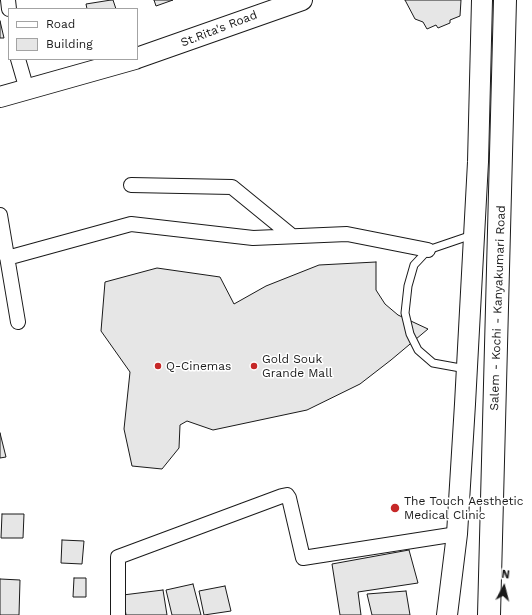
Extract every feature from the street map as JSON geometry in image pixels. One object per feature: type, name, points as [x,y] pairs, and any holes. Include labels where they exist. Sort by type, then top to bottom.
[{"type":"highway","name":"Salem - Kochi - Kanyakumari Road","points":[[490,615],[505,0]]},
{"type":"street","name":"St.Rita's Road","points":[[138,58],[302,0]]},
{"type":"street","points":[[447,615],[457,534],[467,370],[478,162],[482,0]]},
{"type":"street","points":[[18,60],[27,90]]},
{"type":"street","name":"St.Rita's Road","points":[[0,97],[132,60]]},
{"type":"street","points":[[131,185],[232,188],[292,236]]},
{"type":"street","points":[[0,215],[18,322]]},
{"type":"street","points":[[7,258],[131,224],[253,238],[347,234],[428,250]]},
{"type":"street","points":[[118,615],[118,557],[282,496],[287,495],[289,498],[303,558],[457,534]]},
{"type":"lane","points":[[467,370],[432,363],[418,350],[410,334],[405,313],[408,286],[414,265],[428,250],[474,234]]},
{"type":"building","points":[[113,0],[116,8],[87,8],[86,4]]},
{"type":"building","points":[[154,0],[173,0],[156,6]]},
{"type":"building","points":[[405,0],[461,0],[460,16],[450,20],[450,23],[438,28],[436,25],[427,29],[423,22],[415,19]]},
{"type":"building","points":[[0,21],[4,38],[0,38]]},
{"type":"building","name":"Gold Souk Grande Mall","points":[[376,262],[376,290],[385,304],[398,315],[428,329],[391,360],[360,384],[307,410],[213,430],[187,421],[180,425],[179,448],[162,469],[132,466],[124,429],[130,372],[101,331],[105,282],[157,268],[220,277],[234,304],[266,286],[319,265]]},
{"type":"building","points":[[0,433],[6,457],[0,458]]},
{"type":"building","points":[[2,514],[24,514],[23,538],[1,538]]},
{"type":"building","points":[[62,540],[84,541],[82,564],[61,563]]},
{"type":"building","points":[[409,550],[418,583],[358,592],[361,615],[340,615],[332,564]]},
{"type":"building","points":[[74,578],[86,578],[86,597],[73,597]]},
{"type":"building","points":[[0,579],[20,580],[19,615],[0,615]]},
{"type":"building","points":[[193,584],[201,615],[172,615],[166,590]]},
{"type":"building","points":[[225,586],[231,611],[204,615],[199,591]]},
{"type":"building","points":[[163,590],[167,615],[126,615],[123,595]]},
{"type":"building","points":[[406,591],[410,615],[372,615],[367,594]]},
{"type":"place","name":"Q-Cinemas","points":[[158,366]]},
{"type":"place","name":"Gold Souk Grande Mall","points":[[254,366]]},
{"type":"place","name":"The Touch Aesthetic Medical Clinic","points":[[395,508]]}]
